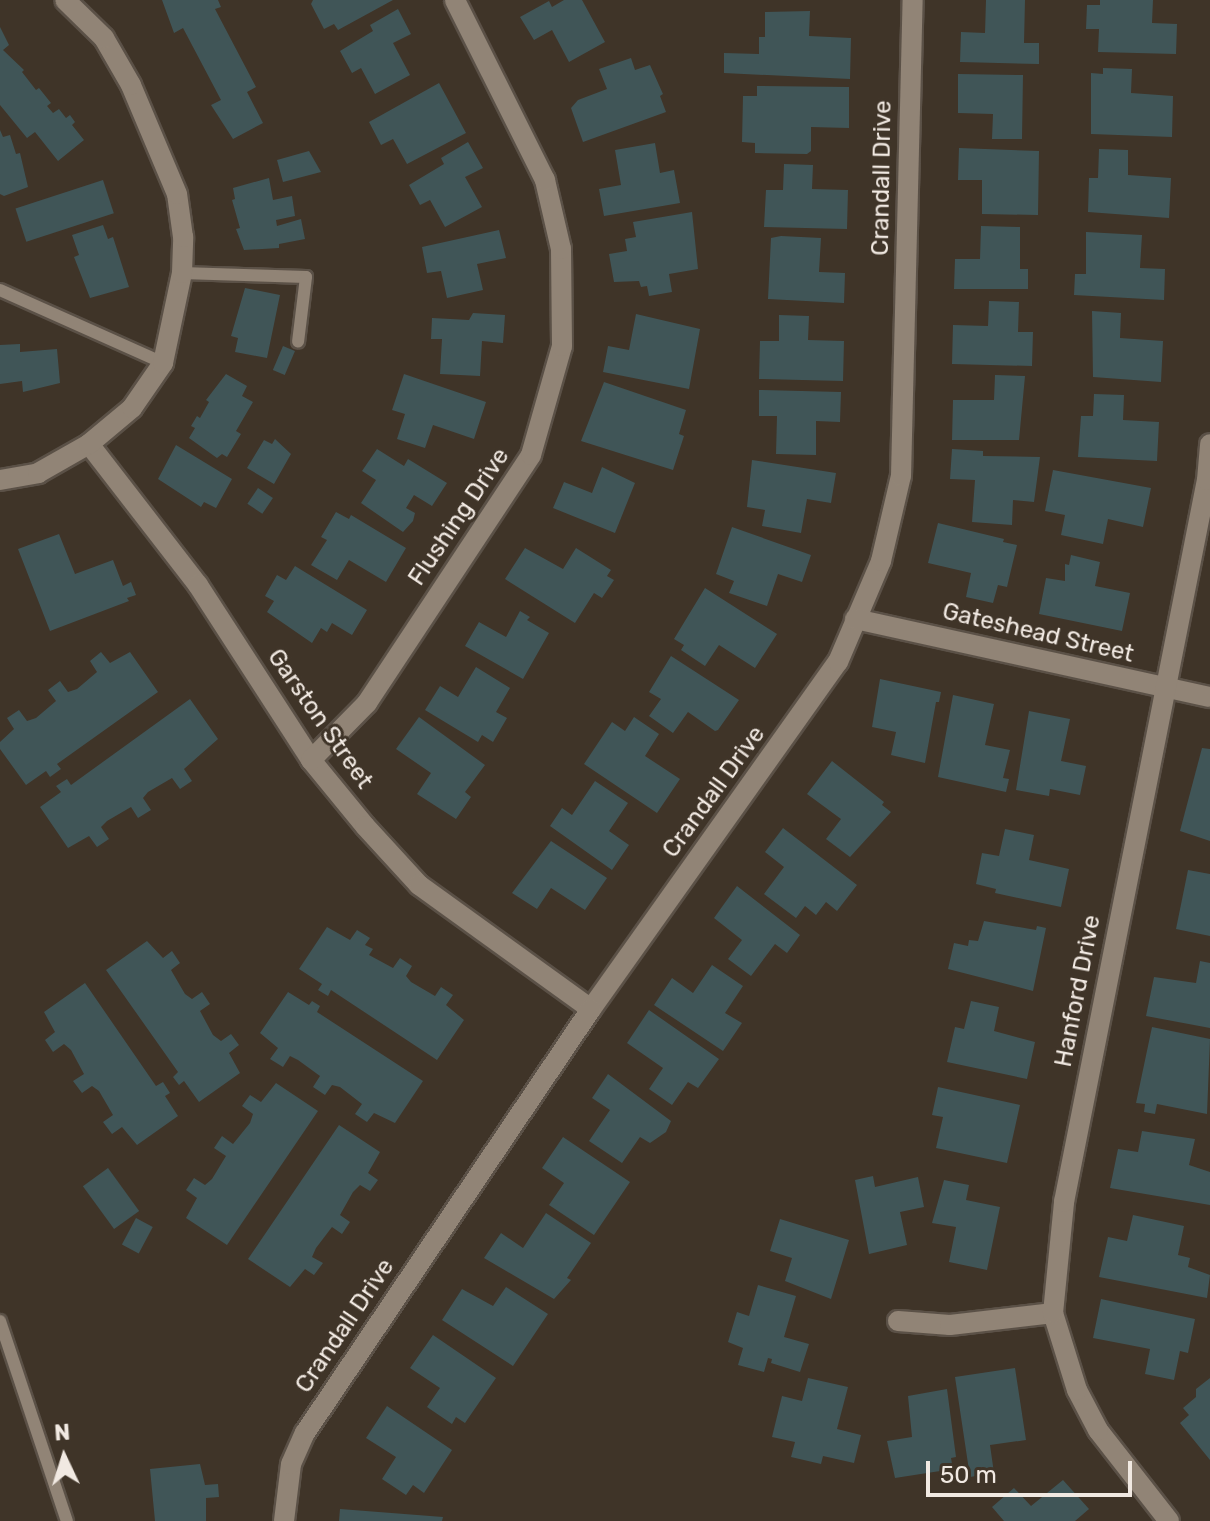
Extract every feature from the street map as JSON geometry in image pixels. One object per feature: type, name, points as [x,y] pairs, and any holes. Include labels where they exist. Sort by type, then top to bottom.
[{"type":"street","points":[[0,480],[38,473],[89,444],[132,408],[163,363],[182,273],[183,237],[177,194],[131,85],[104,38],[65,0]]},
{"type":"street","name":"Flushing Drive","points":[[311,760],[367,703],[531,455],[562,346],[561,249],[545,180],[455,0]]},
{"type":"street","name":"Crandall Drive","points":[[284,1521],[291,1464],[305,1433],[591,1009],[838,662],[881,561],[901,476],[913,0]]},
{"type":"street","name":"Garston Street","points":[[89,444],[198,585],[311,760],[419,885],[591,1009]]},
{"type":"street","name":"Hanford Drive","points":[[1169,1521],[1098,1430],[1077,1390],[1053,1313],[1064,1202],[1163,688],[1207,480],[1210,444]]},
{"type":"street","name":"Gateshead Street","points":[[855,619],[1210,697]]},
{"type":"street","points":[[898,1321],[950,1325],[1053,1313]]},
{"type":"lane","points":[[182,273],[306,277],[298,342]]},
{"type":"lane","points":[[0,290],[163,363]]},
{"type":"lane","points":[[0,1321],[67,1521]]},
{"type":"building","points":[[162,0],[218,0],[221,7],[215,9],[256,87],[247,92],[263,123],[233,139],[211,105],[221,100],[183,28],[174,33]]},
{"type":"building","points":[[313,0],[393,0],[338,30],[334,24],[324,29],[311,4]]},
{"type":"building","points":[[564,0],[582,0],[605,42],[569,62],[552,30],[534,40],[520,17],[549,1],[552,7]]},
{"type":"building","points":[[986,0],[1025,0],[1024,43],[1039,43],[1039,64],[960,62],[961,32],[985,33]]},
{"type":"building","points":[[1100,0],[1153,0],[1152,23],[1177,24],[1176,54],[1098,52],[1099,29],[1086,29],[1087,5],[1100,5]]},
{"type":"building","points":[[398,9],[411,34],[393,43],[410,75],[375,94],[361,68],[352,73],[340,51],[373,31],[370,25]]},
{"type":"building","points":[[810,11],[809,36],[851,38],[850,79],[724,73],[724,53],[759,54],[759,37],[765,37],[765,12]]},
{"type":"building","points":[[0,27],[9,45],[3,50],[51,103],[47,106],[53,113],[59,109],[66,118],[70,115],[75,122],[72,125],[84,140],[58,161],[35,132],[27,138],[0,105]]},
{"type":"building","points":[[631,58],[635,70],[650,65],[663,94],[660,96],[666,112],[583,142],[571,108],[578,100],[607,89],[599,69]]},
{"type":"building","points":[[1103,68],[1132,69],[1131,93],[1173,96],[1172,137],[1091,134],[1091,73],[1103,74]]},
{"type":"building","points":[[958,74],[1023,75],[1022,139],[992,139],[993,114],[958,113]]},
{"type":"building","points":[[439,83],[466,133],[407,164],[393,139],[381,145],[369,122]]},
{"type":"building","points":[[757,86],[849,87],[849,128],[811,127],[811,151],[807,154],[755,153],[755,143],[742,142],[743,96],[757,96]]},
{"type":"building","points":[[0,130],[3,137],[10,135],[16,154],[20,153],[28,187],[4,196],[0,194]]},
{"type":"building","points":[[468,142],[483,168],[465,177],[482,207],[445,227],[430,200],[420,205],[409,185],[444,164],[441,158]]},
{"type":"building","points":[[655,143],[660,173],[674,170],[680,203],[604,216],[599,189],[621,185],[615,150]]},
{"type":"building","points":[[959,148],[1039,151],[1038,215],[982,214],[982,180],[958,180]]},
{"type":"building","points":[[1099,149],[1128,150],[1128,175],[1171,178],[1169,218],[1088,212],[1089,178],[1098,178]]},
{"type":"building","points":[[309,151],[321,172],[283,182],[277,160]]},
{"type":"building","points":[[784,164],[813,165],[812,189],[848,190],[847,229],[764,227],[766,190],[783,190]]},
{"type":"building","points":[[269,178],[273,200],[292,196],[295,216],[276,220],[277,226],[301,219],[305,239],[279,244],[279,248],[244,250],[236,229],[240,228],[232,200],[235,199],[233,188]]},
{"type":"building","points":[[103,180],[114,213],[26,242],[16,208]]},
{"type":"building","points":[[692,212],[698,269],[669,274],[672,292],[649,296],[647,286],[641,287],[639,281],[614,282],[609,254],[627,251],[625,239],[636,237],[633,222]]},
{"type":"building","points":[[103,225],[108,239],[113,237],[129,287],[90,298],[74,257],[79,255],[72,235]]},
{"type":"building","points":[[981,226],[1020,227],[1020,269],[1028,269],[1028,289],[954,289],[955,259],[980,259]]},
{"type":"building","points":[[499,230],[506,258],[477,264],[483,290],[447,298],[441,271],[427,273],[422,247]]},
{"type":"building","points":[[1086,232],[1142,235],[1140,268],[1165,269],[1164,300],[1074,295],[1075,274],[1086,274]]},
{"type":"building","points":[[771,238],[821,238],[819,272],[845,273],[844,303],[768,299]]},
{"type":"building","points":[[245,288],[280,295],[267,358],[235,352],[238,338],[231,336]]},
{"type":"building","points":[[989,301],[1019,302],[1018,332],[1033,332],[1032,366],[952,364],[953,325],[988,326]]},
{"type":"building","points":[[1092,311],[1121,313],[1120,338],[1163,341],[1161,382],[1093,377]]},
{"type":"building","points":[[473,313],[505,315],[503,343],[482,341],[480,376],[440,374],[442,339],[431,339],[432,318],[469,320]]},
{"type":"building","points":[[636,314],[700,329],[689,389],[603,372],[608,346],[629,350]]},
{"type":"building","points":[[779,315],[809,316],[808,340],[844,341],[843,381],[759,379],[760,341],[779,341]]},
{"type":"building","points":[[20,344],[20,352],[57,349],[60,383],[23,392],[22,381],[0,384],[0,345]]},
{"type":"building","points":[[283,346],[295,351],[285,375],[273,370]]},
{"type":"building","points":[[226,374],[247,386],[242,396],[253,402],[236,431],[241,434],[227,457],[222,454],[217,458],[189,438],[195,428],[191,426],[209,402],[206,400]]},
{"type":"building","points":[[404,374],[486,402],[474,439],[433,425],[425,448],[397,439],[405,414],[392,410]]},
{"type":"building","points":[[995,375],[1025,376],[1019,440],[952,440],[953,400],[994,400]]},
{"type":"building","points":[[604,382],[686,410],[679,434],[684,436],[673,470],[581,441]]},
{"type":"building","points":[[759,390],[841,392],[840,422],[816,421],[816,455],[776,454],[777,416],[759,416]]},
{"type":"building","points":[[1094,394],[1124,395],[1123,420],[1159,422],[1157,461],[1078,457],[1081,416],[1093,416]]},
{"type":"building","points":[[275,439],[291,454],[274,484],[247,468],[264,440],[272,444]]},
{"type":"building","points":[[176,445],[232,479],[216,508],[204,502],[201,507],[158,479]]},
{"type":"building","points":[[377,449],[404,466],[408,459],[447,483],[432,506],[414,495],[406,508],[415,513],[413,521],[403,532],[361,503],[376,480],[362,471]]},
{"type":"building","points":[[952,449],[983,451],[983,456],[1040,457],[1034,502],[1013,500],[1012,525],[972,522],[975,480],[950,479]]},
{"type":"building","points":[[752,460],[836,473],[831,503],[807,499],[801,533],[762,526],[765,510],[747,507]]},
{"type":"building","points":[[602,467],[635,483],[615,533],[553,508],[564,482],[592,493]]},
{"type":"building","points":[[1053,470],[1151,488],[1143,527],[1108,519],[1103,544],[1061,535],[1065,515],[1045,511]]},
{"type":"building","points":[[258,488],[273,498],[262,514],[247,504]]},
{"type":"building","points":[[336,512],[349,519],[351,515],[406,548],[386,582],[349,560],[337,580],[311,565],[327,540],[321,537]]},
{"type":"building","points":[[938,523],[1017,545],[1007,587],[998,585],[993,603],[966,597],[971,573],[928,563]]},
{"type":"building","points":[[732,527],[811,555],[802,582],[778,574],[767,606],[729,593],[734,581],[716,574]]},
{"type":"building","points":[[59,534],[75,574],[113,560],[123,586],[131,582],[136,595],[127,598],[129,601],[50,631],[18,549]]},
{"type":"building","points":[[525,548],[563,569],[576,548],[611,570],[607,576],[614,580],[602,598],[594,593],[575,623],[505,579]]},
{"type":"building","points":[[1071,555],[1100,562],[1095,586],[1130,593],[1122,631],[1039,614],[1046,578],[1065,581],[1065,564],[1069,565]]},
{"type":"building","points":[[295,566],[367,610],[352,635],[332,623],[327,632],[321,628],[312,643],[267,612],[274,601],[265,596],[277,575],[286,580]]},
{"type":"building","points":[[705,588],[777,634],[755,668],[719,645],[705,666],[681,650],[684,645],[674,639]]},
{"type":"building","points":[[520,611],[530,617],[527,620],[549,633],[523,679],[465,646],[479,622],[506,637]]},
{"type":"building","points":[[101,652],[110,663],[130,652],[158,692],[57,764],[61,769],[50,777],[46,771],[26,785],[0,749],[0,742],[14,729],[7,718],[19,710],[27,721],[36,718],[56,701],[48,690],[60,681],[68,692],[77,689],[97,672],[90,661]]},
{"type":"building","points":[[671,656],[739,700],[718,730],[715,731],[688,712],[673,733],[649,716],[661,699],[649,692]]},
{"type":"building","points":[[476,667],[510,688],[496,712],[507,718],[493,742],[482,735],[478,742],[425,710],[440,686],[458,697]]},
{"type":"building","points":[[880,679],[941,692],[939,702],[936,702],[925,763],[891,755],[896,732],[872,727]]},
{"type":"building","points":[[953,695],[994,704],[985,745],[1010,750],[1003,778],[1009,779],[1006,792],[938,777]]},
{"type":"building","points":[[190,699],[218,739],[184,769],[192,781],[180,789],[172,778],[148,792],[143,798],[151,810],[138,818],[131,807],[107,821],[101,827],[109,839],[97,847],[89,836],[68,848],[40,807],[61,792],[56,786],[67,779],[71,785]]},
{"type":"building","points":[[1029,711],[1070,719],[1061,761],[1086,766],[1080,795],[1050,789],[1049,796],[1016,790]]},
{"type":"building","points":[[419,717],[485,765],[465,792],[471,797],[456,819],[417,794],[431,773],[396,749]]},
{"type":"building","points":[[634,717],[659,734],[645,756],[680,779],[657,813],[584,764],[612,722],[625,731]]},
{"type":"building","points":[[1202,748],[1210,749],[1210,841],[1180,831]]},
{"type":"building","points":[[832,761],[884,802],[882,805],[891,812],[850,857],[826,839],[841,819],[807,794]]},
{"type":"building","points":[[595,781],[628,803],[609,831],[629,845],[612,870],[550,826],[562,808],[572,815]]},
{"type":"building","points":[[783,828],[857,885],[837,911],[826,902],[816,915],[805,906],[796,918],[764,894],[784,867],[765,852]]},
{"type":"building","points":[[1005,829],[1034,835],[1029,860],[1069,869],[1061,907],[995,893],[996,889],[976,884],[982,853],[999,856]]},
{"type":"building","points":[[551,841],[607,878],[585,910],[551,888],[537,909],[512,893]]},
{"type":"building","points":[[1188,870],[1210,874],[1210,936],[1176,929]]},
{"type":"building","points":[[737,886],[800,935],[787,953],[775,944],[751,976],[728,959],[742,940],[714,918]]},
{"type":"building","points":[[984,921],[1036,930],[1037,926],[1046,928],[1033,991],[948,969],[954,943],[968,946],[969,940],[978,941]]},
{"type":"building","points":[[327,927],[350,940],[357,930],[370,938],[365,945],[373,949],[369,955],[393,968],[400,958],[412,966],[406,976],[411,982],[435,996],[441,987],[453,995],[446,1005],[464,1020],[437,1060],[331,990],[328,996],[318,990],[322,984],[299,969]]},
{"type":"building","points":[[147,941],[163,958],[172,951],[180,963],[171,970],[185,994],[192,999],[202,992],[210,1004],[200,1011],[213,1035],[221,1041],[231,1034],[239,1045],[229,1053],[240,1073],[199,1102],[184,1081],[179,1085],[173,1077],[178,1072],[106,970]]},
{"type":"building","points":[[1200,961],[1210,963],[1210,1028],[1146,1016],[1154,977],[1196,983]]},
{"type":"building","points":[[712,965],[743,986],[725,1013],[742,1023],[723,1051],[654,1005],[672,978],[693,993]]},
{"type":"building","points":[[85,983],[156,1086],[163,1082],[170,1093],[165,1096],[178,1116],[137,1145],[122,1127],[112,1134],[103,1122],[113,1115],[99,1091],[92,1086],[82,1093],[73,1081],[84,1074],[71,1050],[64,1044],[53,1052],[45,1040],[55,1032],[44,1012]]},
{"type":"building","points":[[288,992],[309,1005],[312,1001],[320,1006],[317,1012],[423,1081],[395,1123],[374,1113],[367,1122],[355,1114],[362,1104],[340,1087],[332,1085],[325,1095],[313,1087],[320,1076],[298,1060],[290,1056],[283,1067],[270,1059],[278,1048],[260,1033]]},
{"type":"building","points":[[971,1001],[999,1007],[994,1031],[1035,1042],[1027,1079],[947,1062],[955,1027],[964,1029]]},
{"type":"building","points":[[649,1010],[719,1059],[698,1088],[688,1082],[672,1105],[649,1089],[663,1068],[627,1043]]},
{"type":"building","points":[[1152,1027],[1210,1039],[1207,1114],[1157,1104],[1155,1114],[1144,1112],[1145,1104],[1136,1103]]},
{"type":"building","points":[[608,1074],[671,1121],[666,1132],[650,1143],[640,1137],[622,1163],[589,1141],[610,1110],[592,1098]]},
{"type":"building","points":[[276,1083],[318,1111],[227,1245],[186,1218],[197,1198],[186,1190],[194,1178],[205,1185],[212,1179],[226,1156],[214,1148],[222,1136],[233,1144],[250,1123],[253,1114],[242,1106],[250,1095],[261,1102]]},
{"type":"building","points":[[938,1087],[1020,1105],[1007,1163],[936,1148],[943,1117],[932,1115]]},
{"type":"building","points":[[339,1125],[380,1152],[368,1173],[378,1180],[370,1191],[360,1185],[353,1192],[340,1215],[350,1222],[342,1234],[332,1227],[312,1257],[323,1263],[314,1275],[305,1269],[290,1287],[248,1259]]},
{"type":"building","points":[[1142,1131],[1195,1139],[1189,1165],[1210,1172],[1210,1205],[1110,1188],[1118,1149],[1138,1152]]},
{"type":"building","points":[[563,1137],[630,1182],[594,1235],[549,1205],[564,1183],[542,1168]]},
{"type":"building","points":[[108,1168],[139,1211],[114,1229],[83,1186]]},
{"type":"building","points":[[873,1176],[875,1187],[918,1177],[924,1207],[900,1212],[907,1245],[869,1254],[855,1180]]},
{"type":"building","points":[[944,1180],[969,1185],[966,1200],[1000,1207],[987,1270],[949,1262],[956,1227],[932,1223]]},
{"type":"building","points":[[546,1213],[591,1243],[567,1278],[571,1280],[554,1299],[484,1258],[501,1233],[523,1248]]},
{"type":"building","points":[[1133,1215],[1184,1226],[1178,1255],[1190,1258],[1188,1267],[1210,1275],[1207,1298],[1099,1277],[1108,1237],[1127,1241]]},
{"type":"building","points":[[136,1218],[153,1227],[139,1253],[122,1244]]},
{"type":"building","points":[[780,1219],[849,1240],[831,1299],[785,1281],[792,1258],[770,1251]]},
{"type":"building","points":[[758,1285],[796,1296],[784,1337],[809,1344],[800,1372],[771,1363],[772,1359],[768,1358],[764,1372],[738,1365],[743,1348],[728,1342],[737,1312],[749,1316]]},
{"type":"building","points":[[506,1287],[548,1314],[513,1366],[442,1320],[462,1289],[493,1306]]},
{"type":"building","points":[[1101,1299],[1195,1319],[1188,1353],[1180,1351],[1174,1380],[1145,1374],[1150,1349],[1093,1338]]},
{"type":"building","points":[[433,1335],[496,1378],[465,1423],[456,1417],[452,1424],[427,1407],[440,1388],[410,1368]]},
{"type":"building","points":[[1015,1368],[1026,1440],[990,1445],[994,1473],[970,1477],[955,1377]]},
{"type":"building","points":[[808,1378],[848,1387],[837,1429],[861,1435],[854,1463],[823,1456],[821,1464],[791,1457],[795,1442],[772,1437],[782,1396],[802,1401]]},
{"type":"building","points":[[1210,1378],[1210,1460],[1180,1423],[1189,1415],[1183,1408],[1196,1397],[1196,1389]]},
{"type":"building","points":[[947,1389],[956,1457],[951,1458],[953,1469],[895,1478],[887,1441],[912,1437],[908,1396]]},
{"type":"building","points":[[387,1406],[452,1450],[424,1493],[413,1485],[406,1495],[382,1479],[396,1457],[366,1438]]},
{"type":"building","points":[[200,1464],[205,1485],[218,1484],[219,1497],[206,1498],[206,1521],[155,1521],[150,1469]]},
{"type":"building","points":[[1063,1480],[1089,1509],[1075,1521],[1004,1521],[992,1507],[1014,1488],[1031,1506]]},
{"type":"building","points":[[340,1509],[443,1517],[442,1521],[339,1521]]}]
